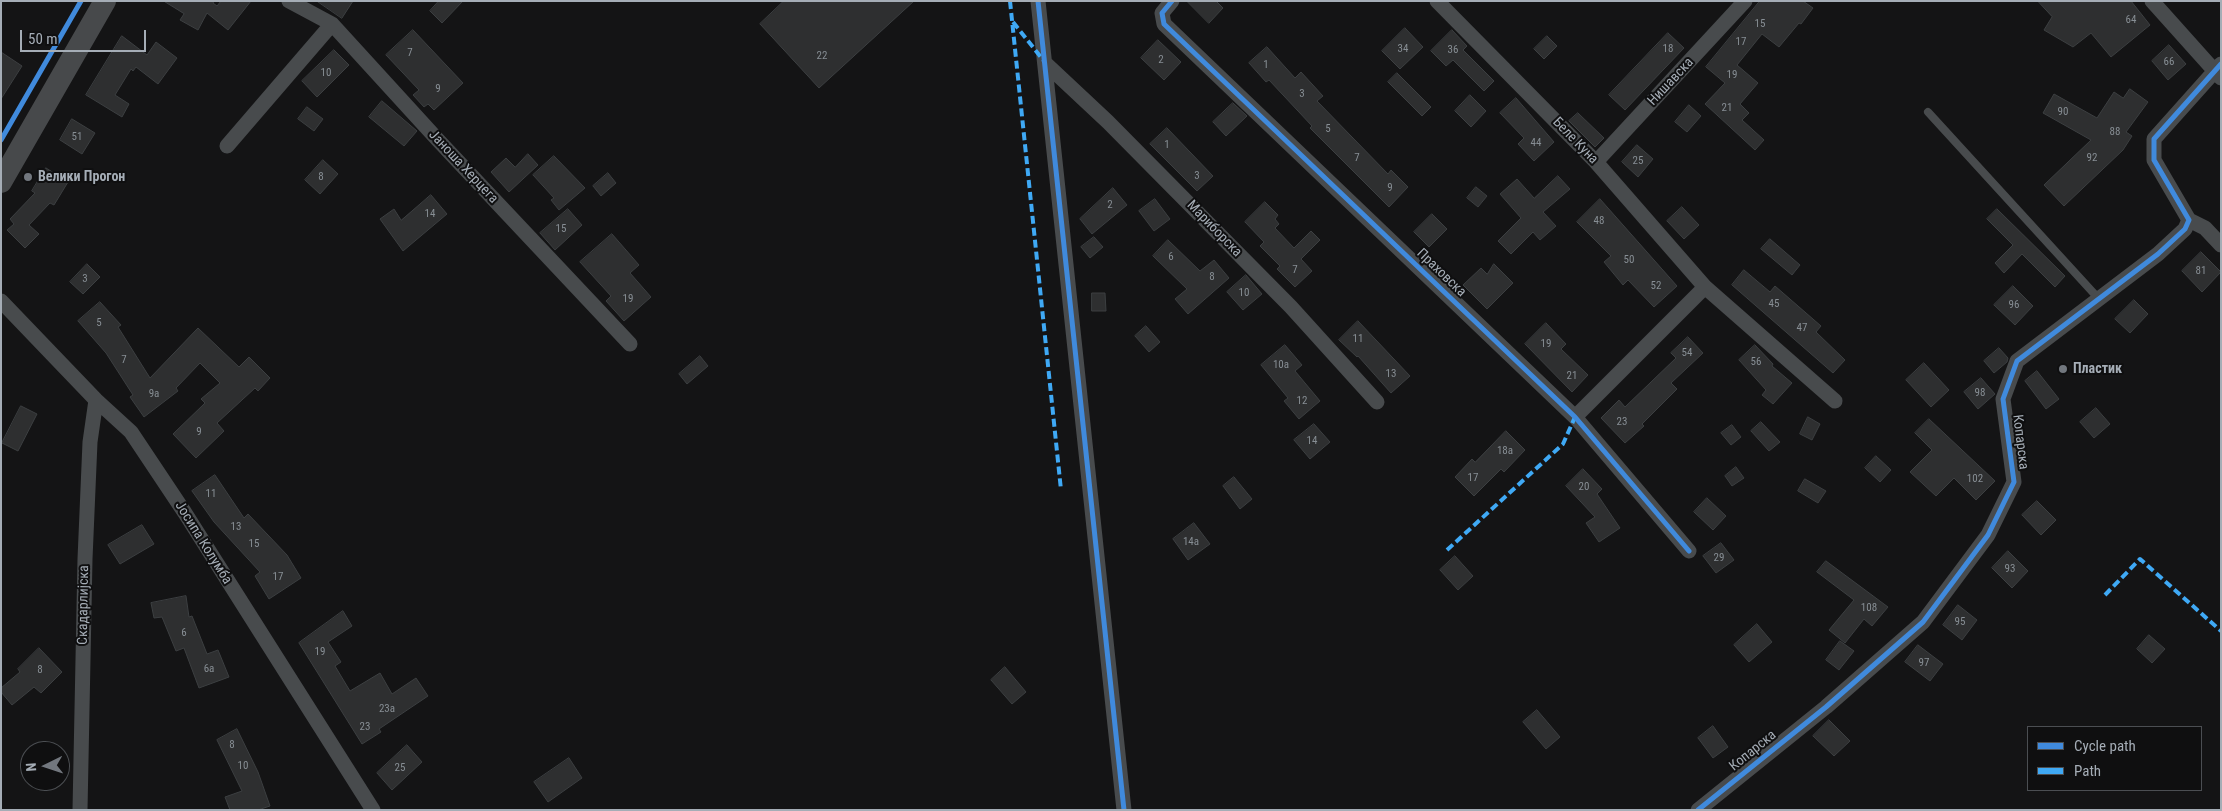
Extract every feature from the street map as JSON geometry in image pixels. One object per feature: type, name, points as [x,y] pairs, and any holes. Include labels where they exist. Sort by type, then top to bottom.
[{"type":"main road","points":[[1,182],[105,1]]},
{"type":"street","name":"Јаноша Херцега","points":[[289,1],[332,24],[437,140],[630,344]]},
{"type":"street","points":[[1038,1],[1124,810]]},
{"type":"street","name":"Праховска","points":[[1172,1],[1162,13],[1164,24],[1575,417],[1689,551]]},
{"type":"street","name":"Беле Куна","points":[[1437,1],[1596,162],[1705,288],[1835,401]]},
{"type":"street","name":"Нишавска","points":[[1596,162],[1745,1]]},
{"type":"street","points":[[2152,1],[2219,71],[2154,139],[2154,160],[2189,220],[2205,228],[2221,245]]},
{"type":"street","points":[[227,146],[332,24]]},
{"type":"street","name":"Мариборска","points":[[1045,63],[1108,122],[1290,307],[1377,402]]},
{"type":"street","name":"Копарска","points":[[1698,810],[1826,707],[1923,622],[1988,536],[2014,482],[2004,399],[2018,361],[2158,254],[2185,229],[2189,220]]},
{"type":"street","points":[[1575,417],[1705,288]]},
{"type":"street","name":"Јосипа Колумба","points":[[1,302],[96,400],[131,432],[185,513],[373,810]]},
{"type":"street","name":"Скадарлијска","points":[[80,810],[85,559],[90,442],[96,400]]},
{"type":"lane","points":[[1928,112],[2099,298]]},
{"type":"building","points":[[164,1],[214,1],[213,3],[217,6],[221,1],[251,1],[228,30],[207,13],[198,30],[180,20],[184,14]]},
{"type":"building","points":[[317,1],[353,1],[342,18]]},
{"type":"building","points":[[439,1],[463,1],[442,23],[430,11]]},
{"type":"building","points":[[784,1],[914,1],[819,88],[760,24]]},
{"type":"building","points":[[1187,1],[1216,1],[1223,8],[1209,23]]},
{"type":"building","points":[[1760,1],[1803,1],[1813,8],[1779,47],[1762,34],[1737,65],[1758,83],[1740,104],[1749,113],[1742,120],[1764,140],[1755,150],[1705,104],[1725,83],[1706,67]]},
{"type":"building","points":[[2038,1],[2131,1],[2150,25],[2111,57],[2091,33],[2073,47],[2044,30],[2052,17]]},
{"type":"building","points":[[1405,28],[1423,47],[1400,69],[1382,51]]},
{"type":"building","points":[[413,30],[463,83],[434,110],[428,104],[424,107],[413,95],[419,90],[386,55]]},
{"type":"building","points":[[1452,30],[1467,46],[1463,50],[1494,81],[1484,91],[1453,60],[1446,66],[1431,51]]},
{"type":"building","points":[[1668,33],[1684,48],[1625,110],[1609,95]]},
{"type":"building","points":[[122,36],[147,55],[156,42],[177,58],[158,84],[136,67],[133,71],[131,69],[115,95],[129,104],[122,117],[86,95]]},
{"type":"building","points":[[1547,36],[1557,46],[1544,59],[1534,49]]},
{"type":"building","points":[[1158,40],[1181,62],[1164,80],[1141,58]]},
{"type":"building","points":[[2169,45],[2186,64],[2168,80],[2152,61]]},
{"type":"building","points":[[1267,47],[1295,78],[1301,72],[1323,96],[1317,101],[1388,174],[1391,170],[1408,187],[1389,207],[1310,128],[1312,126],[1269,80],[1266,82],[1249,63]]},
{"type":"building","points":[[334,50],[349,65],[317,97],[302,81]]},
{"type":"building","points":[[1,52],[22,66],[1,99]]},
{"type":"building","points":[[1397,73],[1431,107],[1422,116],[1388,82]]},
{"type":"building","points":[[2130,89],[2148,102],[2126,132],[2132,136],[2123,150],[2064,206],[2044,185],[2091,140],[2043,113],[2054,94],[2097,118],[2114,92],[2123,98]]},
{"type":"building","points":[[1470,95],[1486,111],[1471,127],[1455,111]]},
{"type":"building","points":[[1516,98],[1554,142],[1534,161],[1518,144],[1524,138],[1500,113]]},
{"type":"building","points":[[382,101],[417,131],[404,146],[369,117]]},
{"type":"building","points":[[1233,103],[1247,116],[1226,136],[1213,122]]},
{"type":"building","points":[[1689,105],[1701,116],[1687,132],[1675,122]]},
{"type":"building","points":[[307,107],[323,119],[314,131],[298,119]]},
{"type":"building","points":[[1578,113],[1604,138],[1595,147],[1569,121]]},
{"type":"building","points":[[72,119],[95,133],[82,154],[60,140]]},
{"type":"building","points":[[1167,128],[1213,176],[1197,191],[1150,144]]},
{"type":"building","points":[[1637,145],[1653,159],[1638,177],[1622,162]]},
{"type":"building","points":[[528,154],[538,165],[509,192],[491,172],[506,158],[515,167]]},
{"type":"building","points":[[554,156],[585,188],[559,210],[551,200],[554,198],[533,175]]},
{"type":"building","points":[[323,160],[338,174],[320,194],[305,180]]},
{"type":"building","points":[[46,168],[68,182],[54,205],[50,203],[29,225],[39,234],[25,248],[7,230],[14,224],[10,219],[35,193],[32,191]]},
{"type":"building","points":[[608,173],[616,183],[601,196],[593,186]]},
{"type":"building","points":[[1558,176],[1570,189],[1543,212],[1556,226],[1540,240],[1533,232],[1511,254],[1498,241],[1521,218],[1500,194],[1517,179],[1534,198]]},
{"type":"building","points":[[1476,187],[1487,196],[1478,207],[1467,198]]},
{"type":"building","points":[[1113,188],[1127,205],[1092,234],[1080,219]]},
{"type":"building","points":[[431,195],[447,214],[403,251],[380,219],[394,209],[401,220]]},
{"type":"building","points":[[1155,199],[1170,219],[1154,231],[1139,211]]},
{"type":"building","points":[[1600,199],[1677,286],[1654,307],[1628,280],[1623,285],[1604,262],[1611,256],[1577,222]]},
{"type":"building","points":[[1265,202],[1278,215],[1275,219],[1279,224],[1275,228],[1294,248],[1311,231],[1320,240],[1301,259],[1312,271],[1295,287],[1277,269],[1280,266],[1260,246],[1264,242],[1245,222]]},
{"type":"building","points":[[1682,207],[1699,225],[1684,239],[1667,221]]},
{"type":"building","points":[[568,209],[582,225],[555,250],[540,233]]},
{"type":"building","points":[[1997,209],[2065,276],[2055,287],[2022,254],[2004,273],[1995,263],[2013,245],[1987,219]]},
{"type":"building","points":[[1432,214],[1447,229],[1429,247],[1414,232]]},
{"type":"building","points":[[612,234],[639,265],[630,273],[651,297],[624,321],[606,301],[611,296],[580,262]]},
{"type":"building","points":[[1094,237],[1103,247],[1090,258],[1081,247]]},
{"type":"building","points":[[1770,239],[1800,265],[1792,275],[1761,249]]},
{"type":"building","points":[[1168,240],[1200,271],[1214,260],[1229,278],[1188,314],[1175,299],[1187,289],[1153,256]]},
{"type":"building","points":[[2201,252],[2221,272],[2202,292],[2182,271]]},
{"type":"building","points":[[87,264],[100,277],[83,294],[70,282]]},
{"type":"building","points":[[1494,264],[1513,283],[1487,309],[1463,285],[1481,268],[1487,274]]},
{"type":"building","points":[[1744,270],[1770,292],[1775,286],[1821,326],[1816,332],[1845,360],[1833,373],[1732,285]]},
{"type":"building","points":[[1246,275],[1262,294],[1243,310],[1227,292]]},
{"type":"building","points":[[2013,286],[2033,306],[2015,325],[1994,305]]},
{"type":"building","points":[[1092,293],[1105,293],[1106,311],[1092,311]]},
{"type":"building","points":[[2134,300],[2148,314],[2130,333],[2115,319]]},
{"type":"building","points":[[100,302],[121,325],[118,327],[150,378],[198,328],[239,367],[249,357],[270,378],[258,391],[255,388],[217,423],[224,431],[196,458],[173,434],[205,403],[201,399],[220,383],[200,363],[176,388],[178,391],[144,417],[130,397],[133,395],[106,353],[78,321]]},
{"type":"building","points":[[1358,321],[1410,376],[1391,393],[1358,356],[1339,340]]},
{"type":"building","points":[[1546,323],[1566,344],[1561,349],[1588,375],[1572,392],[1525,344]]},
{"type":"building","points":[[1146,326],[1160,342],[1149,352],[1135,336]]},
{"type":"building","points":[[1688,337],[1703,353],[1671,383],[1677,389],[1642,424],[1644,426],[1625,443],[1601,418],[1619,400],[1625,407],[1676,358],[1671,353]]},
{"type":"building","points":[[1285,345],[1302,365],[1295,371],[1320,401],[1299,419],[1284,401],[1288,398],[1261,365]]},
{"type":"building","points":[[1755,345],[1773,364],[1772,366],[1792,383],[1773,404],[1762,395],[1766,390],[1739,360]]},
{"type":"building","points":[[1999,348],[2008,358],[2007,362],[1994,373],[1984,361]]},
{"type":"building","points":[[700,356],[708,366],[687,384],[679,374]]},
{"type":"building","points":[[1924,363],[1949,390],[1931,407],[1906,380]]},
{"type":"building","points":[[2037,371],[2059,399],[2046,409],[2025,381]]},
{"type":"building","points":[[1981,378],[1995,394],[1978,409],[1964,392]]},
{"type":"building","points":[[21,406],[37,414],[18,451],[2,443]]},
{"type":"building","points":[[2096,408],[2110,424],[2094,438],[2080,422]]},
{"type":"building","points":[[1808,417],[1820,424],[1812,440],[1800,434]]},
{"type":"building","points":[[1929,419],[1995,481],[1976,500],[1954,478],[1936,496],[1910,472],[1932,450],[1915,433]]},
{"type":"building","points":[[1761,422],[1780,442],[1769,451],[1751,431]]},
{"type":"building","points":[[1314,424],[1330,442],[1310,459],[1294,440]]},
{"type":"building","points":[[1732,425],[1741,437],[1731,445],[1721,433]]},
{"type":"building","points":[[1506,431],[1525,450],[1504,472],[1501,469],[1474,496],[1455,477],[1472,459],[1475,462]]},
{"type":"building","points":[[1876,456],[1891,470],[1880,482],[1865,468]]},
{"type":"building","points":[[1736,467],[1744,478],[1732,486],[1725,476]]},
{"type":"building","points":[[1583,469],[1602,489],[1597,494],[1620,528],[1599,542],[1586,523],[1595,517],[1566,486]]},
{"type":"building","points":[[215,475],[244,518],[248,514],[287,555],[301,578],[269,599],[255,576],[260,572],[214,522],[192,491]]},
{"type":"building","points":[[1234,477],[1252,499],[1240,509],[1223,486]]},
{"type":"building","points":[[1805,479],[1826,491],[1818,503],[1798,491]]},
{"type":"building","points":[[1707,498],[1726,516],[1713,530],[1694,512]]},
{"type":"building","points":[[2037,501],[2056,520],[2041,535],[2022,515]]},
{"type":"building","points":[[1194,523],[1210,544],[1188,560],[1173,539]]},
{"type":"building","points":[[142,525],[154,544],[120,564],[108,545]]},
{"type":"building","points":[[1721,543],[1734,560],[1716,573],[1703,556]]},
{"type":"building","points":[[2008,551],[2028,571],[2012,588],[1992,568]]},
{"type":"building","points":[[1455,556],[1473,576],[1458,590],[1440,570]]},
{"type":"building","points":[[1826,561],[1888,607],[1872,626],[1864,619],[1845,643],[1829,630],[1854,600],[1817,572]]},
{"type":"building","points":[[186,596],[189,617],[192,616],[207,654],[218,650],[229,677],[199,688],[184,648],[176,651],[162,617],[154,618],[151,603]]},
{"type":"building","points":[[1958,605],[1977,620],[1962,640],[1943,625]]},
{"type":"building","points":[[343,611],[352,626],[328,642],[341,662],[335,666],[350,691],[380,673],[392,694],[416,678],[428,696],[379,729],[381,732],[362,744],[299,643]]},
{"type":"building","points":[[1757,624],[1772,642],[1749,662],[1734,645]]},
{"type":"building","points":[[2149,635],[2165,649],[2152,663],[2137,649]]},
{"type":"building","points":[[1840,641],[1854,651],[1839,670],[1826,660]]},
{"type":"building","points":[[1918,645],[1943,664],[1930,681],[1905,662]]},
{"type":"building","points":[[39,648],[62,672],[41,693],[34,687],[12,705],[1,692],[1,688],[20,672],[18,669]]},
{"type":"building","points":[[1005,667],[1026,692],[1012,704],[991,680]]},
{"type":"building","points":[[1537,710],[1560,737],[1546,749],[1523,722]]},
{"type":"building","points":[[1829,720],[1850,741],[1834,756],[1813,736]]},
{"type":"building","points":[[1713,726],[1728,747],[1713,758],[1698,738]]},
{"type":"building","points":[[237,729],[258,772],[270,806],[258,810],[230,810],[225,797],[242,791],[217,740]]},
{"type":"building","points":[[407,745],[422,762],[392,790],[377,773]]},
{"type":"building","points":[[569,758],[582,778],[548,802],[534,782]]},
{"type":"marked path","points":[[1010,1],[1061,490]]},
{"type":"marked path","points":[[1013,22],[1044,61]]},
{"type":"marked path","points":[[1447,550],[1563,444],[1575,417]]},
{"type":"marked path","points":[[2105,595],[2140,559],[2221,631]]},
{"type":"cycle path","points":[[1,140],[81,1]]},
{"type":"cycle path","points":[[1038,1],[1124,810]]},
{"type":"cycle path","points":[[1172,1],[1162,13],[1164,24],[1575,417],[1689,551]]},
{"type":"cycle path","points":[[1698,810],[1826,707],[1923,622],[1988,535],[2014,482],[2003,399],[2017,361],[2158,254],[2185,229],[2189,220],[2154,160],[2154,139],[2221,64]]},
{"type":"place","name":"Велики Прогон","points":[[28,177]]},
{"type":"place","name":"Пластик","points":[[2063,369]]}]
